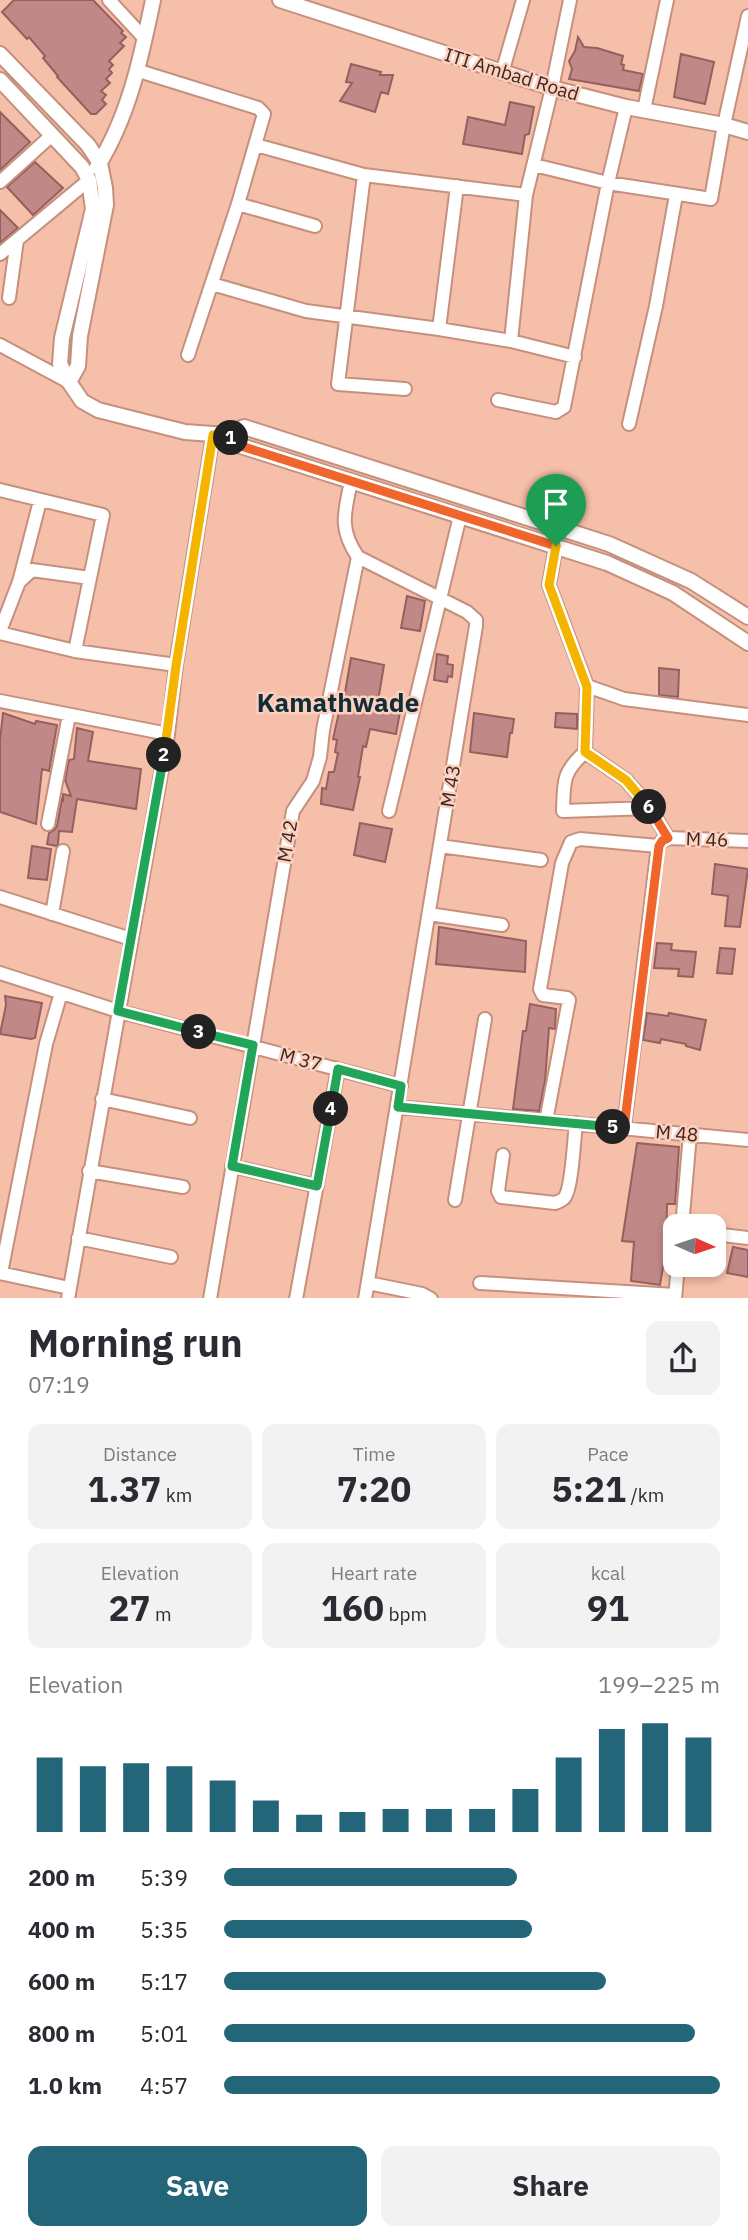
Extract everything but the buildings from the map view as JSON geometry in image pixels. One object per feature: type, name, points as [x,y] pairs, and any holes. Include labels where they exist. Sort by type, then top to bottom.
[{"type":"street","points":[[109,0],[145,39]]},
{"type":"street","points":[[0,254],[89,180],[100,163],[139,71],[153,0]]},
{"type":"street","name":"ITI Ambad Road","points":[[280,0],[552,88],[626,107],[748,132]]},
{"type":"street","points":[[502,73],[523,0]]},
{"type":"street","points":[[512,341],[526,195],[570,0]]},
{"type":"street","points":[[644,110],[667,0]]},
{"type":"street","points":[[534,165],[608,183],[711,199],[748,16]]},
{"type":"street","points":[[0,54],[88,145],[100,163],[105,188],[62,338],[60,364],[82,401],[97,410],[185,432],[220,435],[241,446],[607,563],[663,588],[748,643]]},
{"type":"street","points":[[139,71],[258,108],[264,114],[238,204],[188,355]]},
{"type":"street","points":[[0,80],[82,167],[89,180],[93,209],[98,216]]},
{"type":"street","points":[[498,400],[560,411],[564,407],[608,183],[626,107]]},
{"type":"street","points":[[0,182],[52,135]]},
{"type":"street","points":[[256,145],[364,174],[526,195]]},
{"type":"street","points":[[364,174],[338,384],[405,390]]},
{"type":"street","points":[[439,329],[457,186]]},
{"type":"street","points":[[629,424],[656,306],[676,195]]},
{"type":"street","points":[[238,204],[314,226]]},
{"type":"street","points":[[9,298],[17,240]]},
{"type":"street","points":[[212,284],[306,311],[512,341],[575,357]]},
{"type":"street","points":[[0,345],[69,382]]},
{"type":"street","points":[[220,435],[244,427],[609,544],[691,581],[748,617]]},
{"type":"street","points":[[61,993],[46,1044],[0,1273],[68,1293],[168,734],[176,666],[220,435]]},
{"type":"street","points":[[351,482],[345,510],[345,529],[348,543],[358,557]]},
{"type":"street","points":[[0,490],[103,514],[75,651]]},
{"type":"street","points":[[40,501],[19,582],[0,632],[75,651],[176,666]]},
{"type":"street","points":[[389,811],[460,516]]},
{"type":"street","points":[[556,546],[549,585],[587,687],[585,752],[573,763],[564,780],[563,811],[650,808]]},
{"type":"street","name":"M 43","points":[[358,557],[440,598],[476,620],[365,1298]]},
{"type":"street","name":"M 42","points":[[210,1298],[293,811],[313,781],[320,757],[358,557]]},
{"type":"street","points":[[19,582],[32,570],[90,578]]},
{"type":"street","points":[[587,687],[624,699],[748,715]]},
{"type":"street","points":[[0,701],[168,734]]},
{"type":"street","points":[[48,824],[69,715]]},
{"type":"street","points":[[546,1121],[569,1000],[543,995],[540,989],[562,863],[571,842],[580,839],[663,842],[650,808],[626,780],[585,752]]},
{"type":"street","name":"M 46","points":[[624,1128],[663,842],[748,841]]},
{"type":"street","points":[[440,846],[541,860]]},
{"type":"street","points":[[52,914],[63,851]]},
{"type":"street","points":[[0,897],[131,939]]},
{"type":"street","points":[[429,914],[502,925]]},
{"type":"street","name":"M 37","points":[[0,973],[118,1011],[401,1086]]},
{"type":"street","points":[[455,1200],[485,1019]]},
{"type":"street","points":[[296,1298],[338,1069]]},
{"type":"street","points":[[102,1099],[190,1118]]},
{"type":"street","name":"M 48","points":[[398,1107],[748,1140]]},
{"type":"street","points":[[503,1155],[498,1191],[501,1197],[555,1203],[561,1201],[567,1190],[576,1124]]},
{"type":"street","points":[[683,1214],[690,1134]]},
{"type":"street","points":[[232,1166],[317,1186]]},
{"type":"street","points":[[89,1171],[183,1187]]},
{"type":"street","points":[[726,1235],[748,1238]]},
{"type":"street","points":[[78,1238],[171,1256]]},
{"type":"street","points":[[480,1283],[675,1297],[677,1278]]},
{"type":"street","points":[[368,1283],[431,1298]]},
{"type":"district","name":"Kamathwade","points":[[338,702]]},
{"type":"route","points":[[213,435],[228,435],[241,446],[556,546],[549,585],[587,687],[585,752],[626,780],[650,808],[668,838],[659,846],[624,1128],[398,1107],[401,1086],[338,1069],[317,1186],[232,1166],[253,1045],[118,1011],[168,734],[176,666],[213,435]]}]
